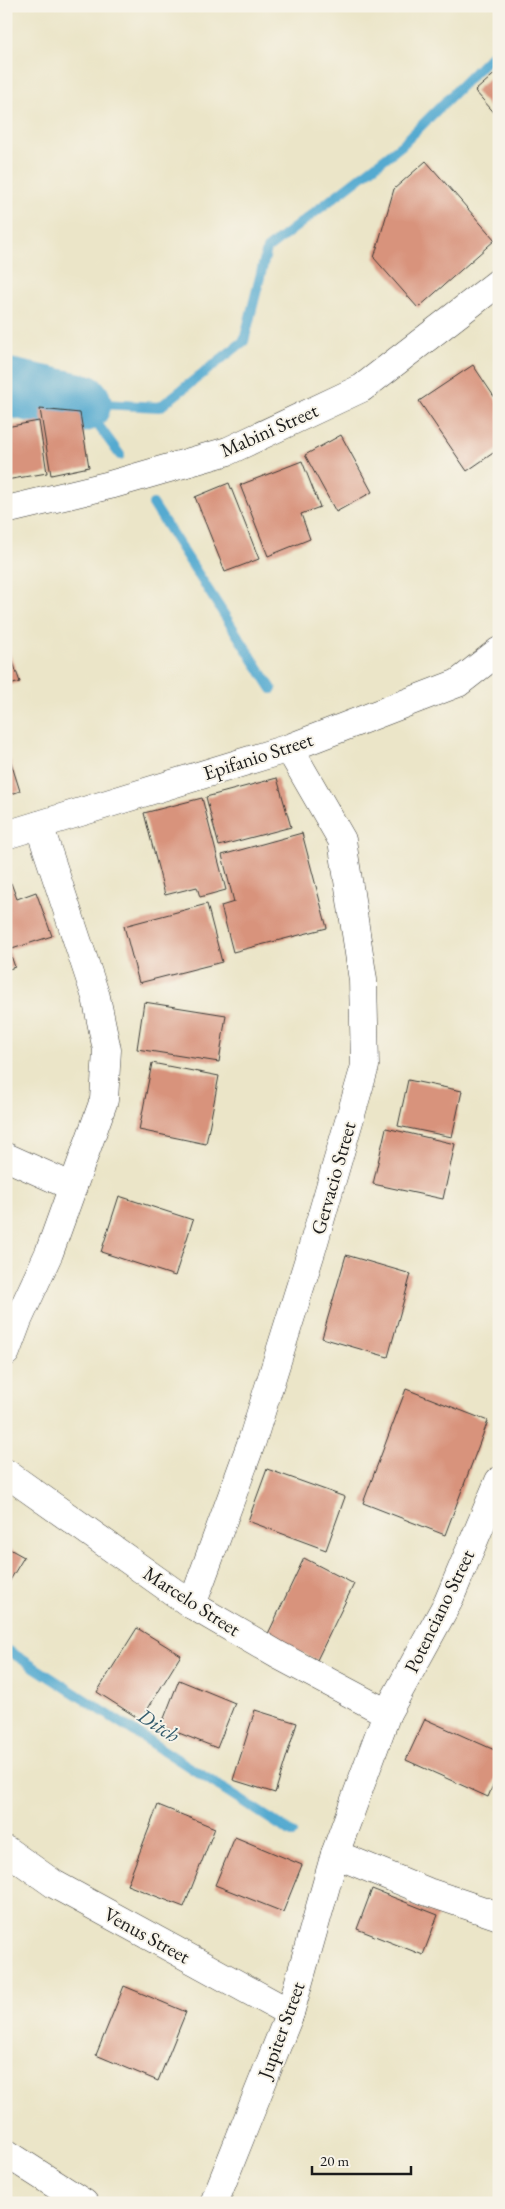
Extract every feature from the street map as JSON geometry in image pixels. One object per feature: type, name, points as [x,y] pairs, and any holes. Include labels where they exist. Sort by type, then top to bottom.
[{"type":"street","name":"Mabini Street","points":[[6,510],[110,485],[237,447],[362,388],[499,282]]},
{"type":"street","name":"Epifanio Street","points":[[6,835],[290,748],[458,683],[499,651]]},
{"type":"street","name":"Gervacio Street","points":[[192,1605],[252,1441],[312,1248],[365,1066],[363,980],[342,840],[290,748]]},
{"type":"street","points":[[6,1352],[18,1320],[49,1253],[104,1100],[107,1050],[96,997],[39,825]]},
{"type":"street","points":[[6,1157],[73,1187]]},
{"type":"street","name":"Marcelo Street","points":[[6,1473],[192,1605],[278,1655],[387,1713]]},
{"type":"street","name":"Potenciano Street","points":[[335,1854],[387,1713],[448,1602],[499,1480]]},
{"type":"street","name":"Venus Street","points":[[6,1850],[54,1884],[290,2013]]},
{"type":"street","points":[[335,1854],[428,1892],[499,1916]]},
{"type":"street","name":"Jupiter Street","points":[[214,2203],[290,2013],[335,1854]]},
{"type":"street","points":[[6,2153],[84,2203]]},
{"type":"building","points":[[499,70],[499,118],[475,91]]},
{"type":"building","points":[[426,161],[495,240],[418,308],[374,258],[394,189]]},
{"type":"building","points":[[473,365],[499,404],[499,449],[467,471],[419,401]]},
{"type":"building","points":[[40,409],[80,413],[89,467],[51,475]]},
{"type":"building","points":[[39,421],[47,473],[6,480],[6,427]]},
{"type":"building","points":[[341,435],[372,492],[336,512],[305,455]]},
{"type":"building","points":[[302,461],[320,507],[301,514],[310,539],[268,556],[240,485]]},
{"type":"building","points":[[229,483],[259,559],[225,572],[195,497]]},
{"type":"building","points":[[6,643],[20,682],[6,686]]},
{"type":"building","points":[[6,751],[20,791],[6,796]]},
{"type":"building","points":[[277,778],[291,827],[219,846],[206,797]]},
{"type":"building","points":[[202,798],[226,890],[200,897],[197,887],[165,895],[144,813]]},
{"type":"building","points":[[302,833],[327,928],[233,952],[221,906],[234,902],[222,855]]},
{"type":"building","points":[[11,883],[17,899],[36,892],[52,936],[9,950],[15,967],[6,970],[6,885]]},
{"type":"building","points":[[207,904],[222,962],[139,983],[124,926]]},
{"type":"building","points":[[144,1002],[226,1015],[219,1062],[137,1049]]},
{"type":"building","points":[[152,1063],[219,1076],[206,1144],[139,1130]]},
{"type":"building","points":[[408,1080],[462,1091],[452,1137],[398,1126]]},
{"type":"building","points":[[386,1128],[455,1144],[443,1199],[373,1184]]},
{"type":"building","points":[[119,1196],[193,1220],[175,1276],[101,1252]]},
{"type":"building","points":[[346,1255],[411,1274],[388,1357],[322,1338]]},
{"type":"building","points":[[406,1389],[488,1421],[445,1535],[363,1503]]},
{"type":"building","points":[[267,1469],[345,1497],[326,1550],[248,1521]]},
{"type":"building","points":[[6,1547],[24,1557],[6,1587]]},
{"type":"building","points":[[304,1558],[354,1584],[317,1660],[267,1636]]},
{"type":"building","points":[[137,1628],[181,1655],[141,1720],[97,1692]]},
{"type":"building","points":[[179,1680],[235,1703],[217,1748],[161,1726]]},
{"type":"building","points":[[255,1710],[297,1723],[275,1793],[233,1780]]},
{"type":"building","points":[[425,1719],[499,1752],[499,1771],[488,1797],[406,1760]]},
{"type":"building","points":[[158,1805],[215,1828],[184,1907],[127,1885]]},
{"type":"building","points":[[235,1837],[302,1865],[283,1912],[215,1885]]},
{"type":"building","points":[[372,1889],[438,1915],[423,1955],[357,1929]]},
{"type":"building","points":[[124,1986],[186,2012],[158,2081],[96,2055]]},
{"type":"waterway","points":[[82,403],[160,407],[244,341],[267,249],[402,145],[499,48]]},
{"type":"waterway","points":[[6,387],[82,403]]},
{"type":"waterway","points":[[82,403],[120,455]]},
{"type":"waterway","points":[[153,504],[272,689]]},
{"type":"waterway","name":"Ditch","points":[[6,1649],[292,1833]]}]
